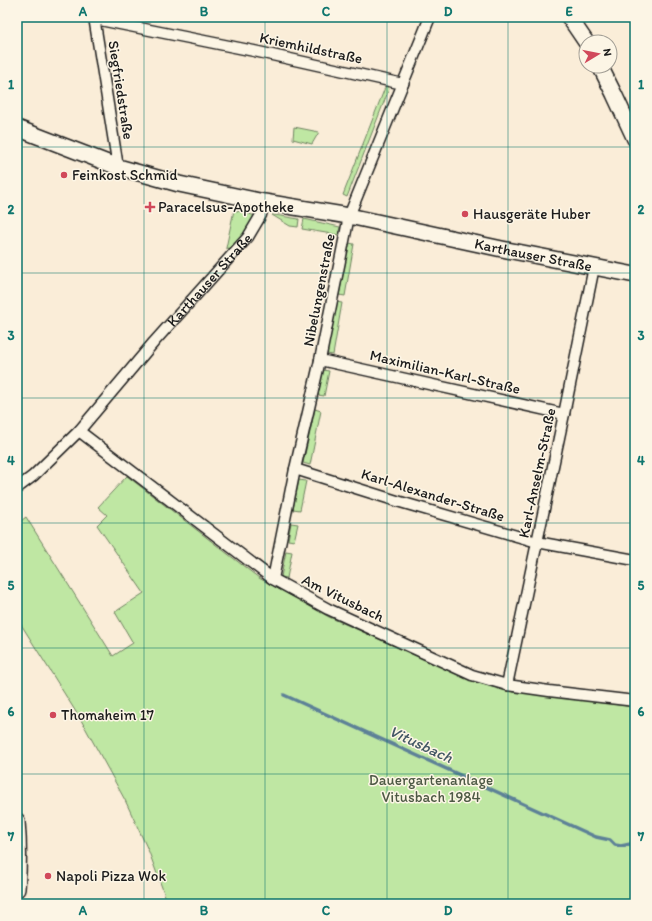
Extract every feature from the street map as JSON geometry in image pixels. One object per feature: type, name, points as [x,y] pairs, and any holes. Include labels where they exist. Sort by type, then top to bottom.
[{"type":"street","name":"Nibelungenstraße","points":[[273,579],[349,216],[430,17]]},
{"type":"street","points":[[569,17],[581,34]]},
{"type":"street","name":"Kriemhildstraße","points":[[94,18],[403,84]]},
{"type":"street","name":"Siegfriedstraße","points":[[94,18],[118,167]]},
{"type":"street","points":[[604,74],[635,139]]},
{"type":"street","points":[[17,128],[118,167],[179,184],[264,202]]},
{"type":"street","name":"Karthauser Straße","points":[[17,488],[33,476],[79,431],[154,342],[248,237],[261,215],[264,202],[349,216],[502,249],[635,275]]},
{"type":"street","name":"Karl-Anselm-Straße","points":[[507,684],[594,267]]},
{"type":"street","name":"Maximilian-Karl-Straße","points":[[320,360],[564,414]]},
{"type":"street","name":"Am Vitusbach","points":[[79,431],[273,579],[328,609],[472,675],[507,684],[556,692],[635,701]]},
{"type":"street","name":"Karl-Alexander-Straße","points":[[295,469],[537,542],[635,560]]},
{"type":"street","points":[[17,821],[19,849],[17,889]]},
{"type":"green space","points":[[386,85],[389,89],[347,197],[343,195]]},
{"type":"green space","points":[[294,127],[319,132],[312,144],[293,139]]},
{"type":"green space","points":[[234,210],[256,216],[245,234],[232,249],[226,248]]},
{"type":"green space","points":[[272,215],[299,219],[298,227],[290,226]]},
{"type":"green space","points":[[304,219],[340,227],[338,235],[302,229]]},
{"type":"green space","points":[[349,243],[354,244],[345,296],[339,295]]},
{"type":"green space","points":[[336,302],[342,303],[333,355],[327,354]]},
{"type":"green space","points":[[323,370],[329,371],[324,396],[318,395]]},
{"type":"green space","points":[[315,409],[321,411],[310,465],[303,463]]},
{"type":"green space","name":"Dauergartenanlage Vitusbach 1984","points":[[127,476],[259,578],[329,617],[472,680],[489,686],[509,691],[635,707],[635,904],[168,904],[149,852],[125,800],[81,720],[17,618],[17,524],[26,517],[113,656],[133,643],[115,612],[144,593],[97,525],[107,515],[98,507]]},
{"type":"green space","points":[[299,480],[306,481],[300,510],[293,509]]},
{"type":"green space","points":[[291,523],[298,524],[294,541],[288,540]]},
{"type":"green space","points":[[286,551],[292,552],[287,578],[281,577]]},
{"type":"waterway","name":"Vitusbach","points":[[284,695],[596,837],[610,840],[615,845],[621,846],[635,843]]},
{"type":"place","name":"Feinkost Schmid","points":[[64,175]]},
{"type":"place","name":"Paracelsus-Apotheke","points":[[150,207]]},
{"type":"place","name":"Hausgeräte Huber","points":[[465,214]]},
{"type":"place","name":"Thomaheim 17","points":[[53,715]]},
{"type":"place","name":"Napoli Pizza Wok","points":[[48,876]]}]
